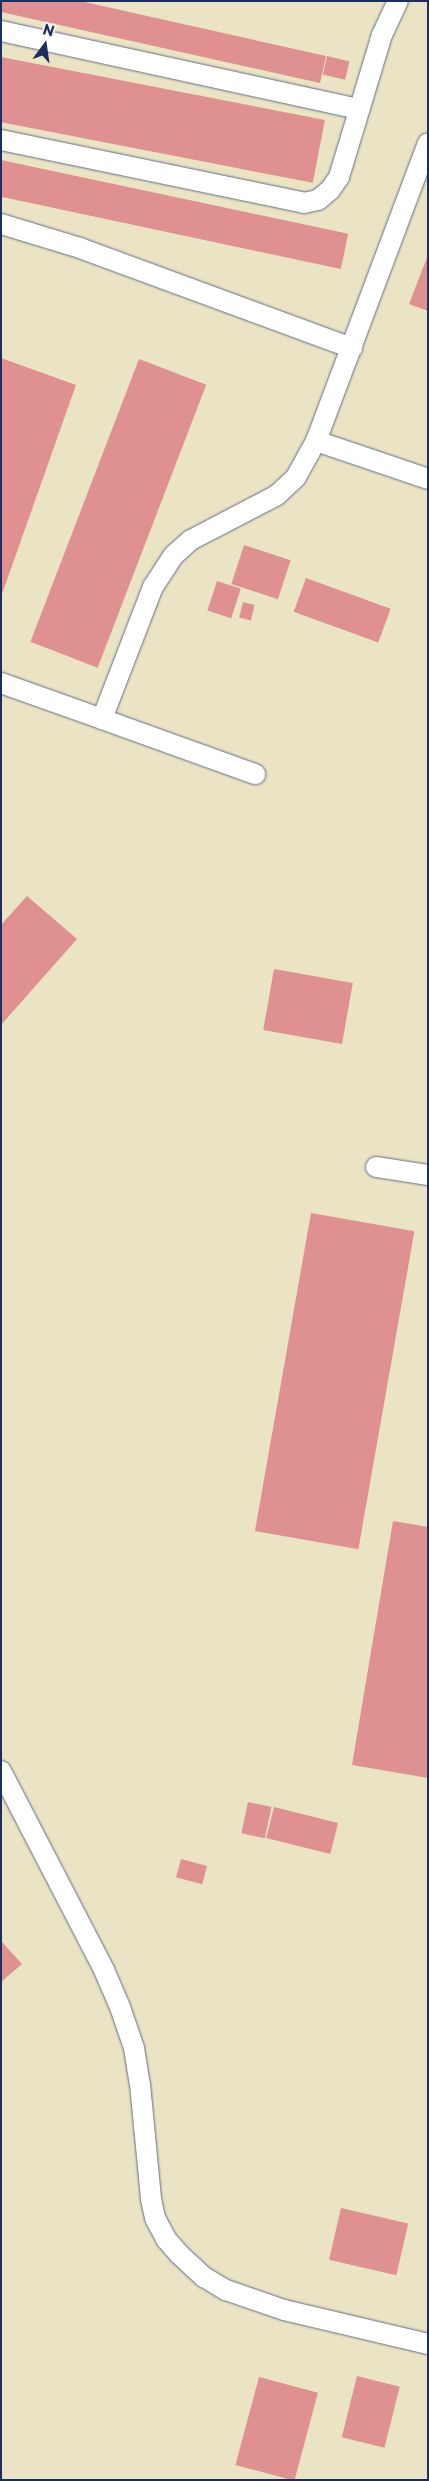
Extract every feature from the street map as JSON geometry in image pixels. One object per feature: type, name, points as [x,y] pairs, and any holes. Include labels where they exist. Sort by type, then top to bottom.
[{"type":"lane","points":[[1,140],[304,203],[318,200],[330,190],[339,177],[382,35],[398,1]]},
{"type":"lane","points":[[1,31],[360,109]]},
{"type":"lane","points":[[102,719],[153,586],[173,556],[191,540],[278,495],[296,477],[316,441],[428,143]]},
{"type":"lane","points":[[2,225],[80,248],[352,348]]},
{"type":"lane","points":[[316,441],[428,479]]},
{"type":"lane","points":[[1,683],[255,774]]},
{"type":"lane","points":[[376,1167],[428,1175]]},
{"type":"lane","points":[[1,1771],[104,1970],[120,2007],[134,2048],[140,2084],[151,2199],[155,2218],[166,2239],[204,2277],[226,2290],[284,2310],[428,2344]]},
{"type":"building","points":[[1,1],[80,1],[326,56],[320,83],[1,12]]},
{"type":"building","points":[[327,56],[349,61],[345,80],[323,75]]},
{"type":"building","points":[[1,57],[325,120],[313,183],[1,122]]},
{"type":"building","points":[[1,160],[348,234],[341,269],[1,197]]},
{"type":"building","points":[[428,255],[428,311],[409,304]]},
{"type":"building","points":[[1,358],[76,385],[2,594],[1,594]]},
{"type":"building","points":[[139,359],[206,385],[98,668],[30,642]]},
{"type":"building","points":[[244,545],[291,560],[278,599],[231,584]]},
{"type":"building","points":[[306,578],[391,609],[378,643],[294,612]]},
{"type":"building","points":[[217,581],[241,589],[231,618],[207,610]]},
{"type":"building","points":[[243,602],[255,605],[251,620],[239,618]]},
{"type":"building","points":[[27,896],[77,939],[1,1025],[1,925]]},
{"type":"building","points":[[274,969],[353,983],[342,1044],[263,1030]]},
{"type":"building","points":[[311,1213],[414,1231],[358,1549],[255,1531]]},
{"type":"building","points":[[393,1521],[428,1527],[428,1778],[352,1765]]},
{"type":"building","points":[[248,1802],[271,1807],[265,1838],[241,1833]]},
{"type":"building","points":[[274,1807],[338,1823],[330,1854],[266,1838]]},
{"type":"building","points":[[181,1859],[207,1866],[202,1884],[176,1877]]},
{"type":"building","points":[[1,1941],[22,1964],[1,1982]]},
{"type":"building","points":[[341,2208],[408,2224],[396,2275],[329,2260]]},
{"type":"building","points":[[357,2376],[400,2387],[384,2448],[342,2437]]},
{"type":"building","points":[[259,2377],[318,2393],[295,2480],[235,2465]]}]
